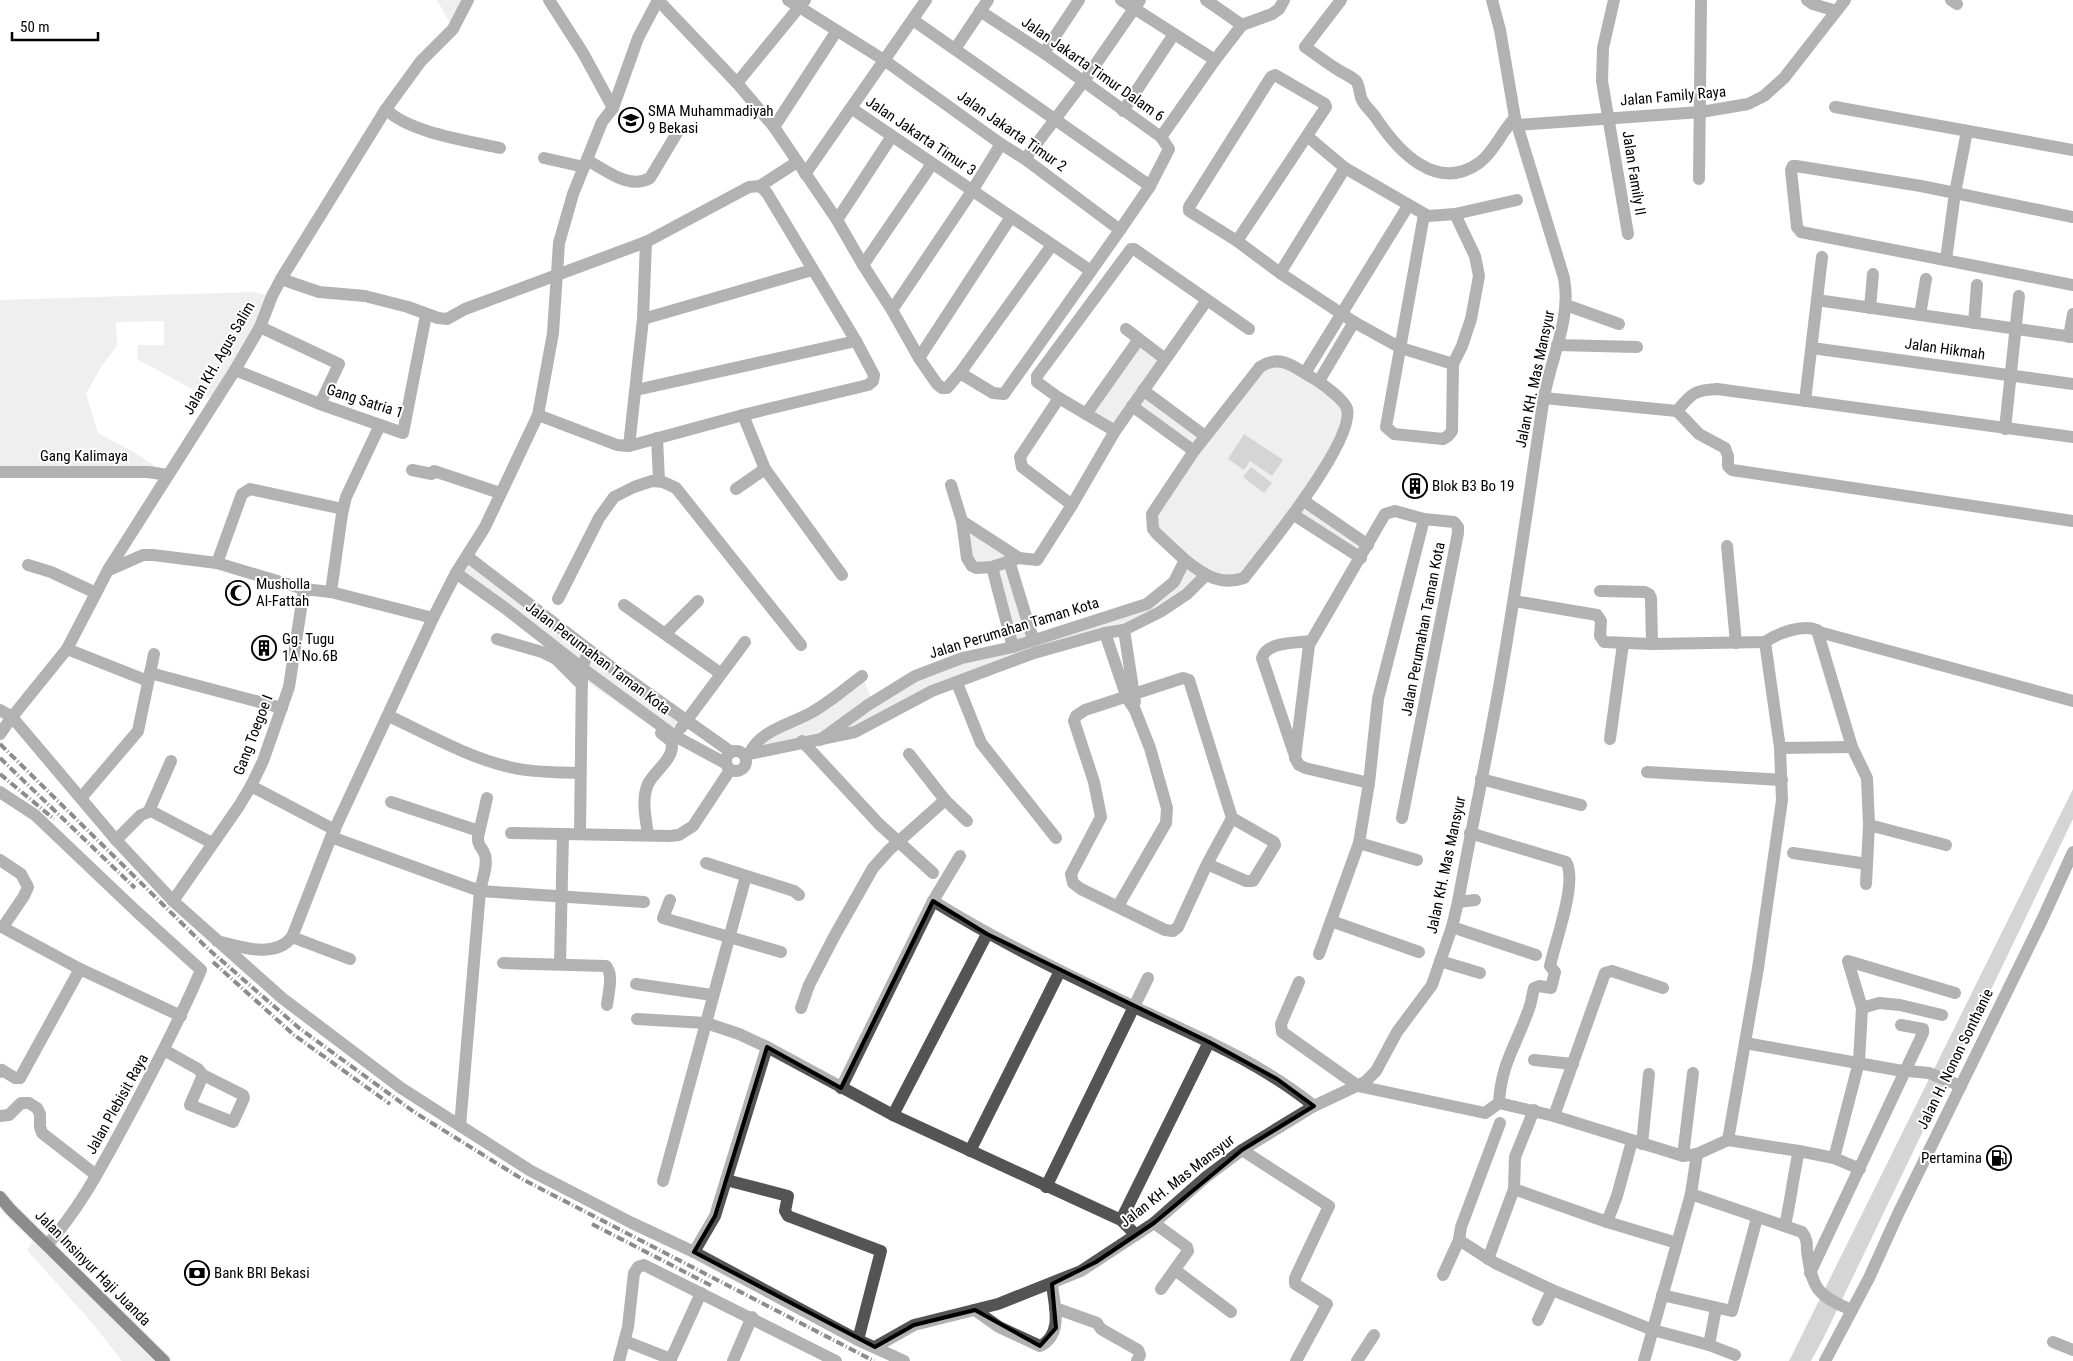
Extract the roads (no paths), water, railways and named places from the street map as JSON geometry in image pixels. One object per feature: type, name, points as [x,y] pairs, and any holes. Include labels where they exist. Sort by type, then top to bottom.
[{"type":"main road","name":"Jalan Insinyur Haji Juanda","points":[[0,1197],[164,1361]]},
{"type":"street","name":"Jalan KH. Agus Salim","points":[[0,734],[12,716],[67,649],[108,570],[235,370],[260,327],[281,278],[386,109],[421,61],[453,29],[468,0]]},
{"type":"street","points":[[549,0],[583,53],[613,108]]},
{"type":"street","points":[[216,940],[245,948],[265,950],[283,945],[292,937],[333,833],[433,618],[456,573],[468,557],[485,527],[538,415],[553,333],[559,243],[573,194],[602,122],[613,108],[638,38],[658,0],[737,83],[774,128],[837,220],[919,358],[937,384],[942,388],[947,388],[960,374],[1052,245]]},
{"type":"street","points":[[805,174],[926,0]]},
{"type":"street","points":[[955,48],[988,0]]},
{"type":"street","points":[[1044,52],[1079,0]]},
{"type":"street","points":[[1121,0],[1137,4],[1174,34],[1215,60]]},
{"type":"street","points":[[1206,0],[1242,25]]},
{"type":"street","points":[[960,374],[993,393],[1004,394],[1150,186],[1169,151],[1168,146],[1161,137],[1215,60],[1242,25],[1276,12],[1284,0]]},
{"type":"street","points":[[1341,0],[1305,47],[1356,81],[1363,102],[1399,149],[1415,162],[1422,166],[1446,172],[1459,172],[1470,168],[1480,162],[1494,148],[1516,122]]},
{"type":"street","name":"Jalan KH. Mas Mansyur","points":[[875,1347],[914,1325],[998,1304],[1052,1284],[1096,1262],[1154,1223],[1206,1177],[1242,1150],[1314,1106],[1358,1086],[1376,1070],[1400,1028],[1432,985],[1452,927],[1458,902],[1514,601],[1544,398],[1564,321],[1566,305],[1565,282],[1516,122],[1500,30],[1492,0]]},
{"type":"street","name":"Jalan Family II","points":[[1614,0],[1601,62],[1608,118],[1628,234]]},
{"type":"street","points":[[1699,179],[1701,0]]},
{"type":"street","points":[[1807,0],[1836,12]]},
{"type":"street","name":"Jalan Family Raya","points":[[1516,122],[1701,112],[1748,104],[1775,88],[1845,0]]},
{"type":"street","points":[[737,83],[797,3]]},
{"type":"street","name":"Jalan Jakarta Timur 2","points":[[797,3],[836,32],[884,60],[1001,144],[1025,159],[1120,230]]},
{"type":"street","points":[[1025,159],[1084,82],[1137,4]]},
{"type":"street","name":"Jalan Jakarta Timur Dalam 6","points":[[980,11],[1044,52],[1161,137]]},
{"type":"street","points":[[913,20],[1150,186]]},
{"type":"street","points":[[774,128],[836,32]]},
{"type":"street","points":[[1123,111],[1174,34]]},
{"type":"street","points":[[1237,241],[1325,111],[1324,104],[1277,75],[1273,75],[1188,208],[1192,214],[1237,241],[1280,273],[1354,322],[1401,348],[1453,364]]},
{"type":"street","points":[[1834,107],[2073,150]]},
{"type":"street","name":"Jalan Jakarta Timur 3","points":[[851,108],[1091,271]]},
{"type":"street","points":[[386,109],[392,115],[425,129],[500,148]]},
{"type":"street","points":[[1946,260],[1955,193],[1967,131]]},
{"type":"street","points":[[544,158],[586,164],[625,181],[643,181],[650,178],[677,133]]},
{"type":"street","points":[[837,220],[892,136]]},
{"type":"street","points":[[1307,136],[1345,168],[1424,215],[1454,214],[1517,200]]},
{"type":"street","points":[[892,310],[972,191],[1001,144]]},
{"type":"street","points":[[281,278],[318,292],[365,296],[408,307],[426,315],[447,319],[465,309],[646,242],[749,187],[760,186],[797,162]]},
{"type":"street","points":[[863,265],[932,164]]},
{"type":"street","points":[[2073,217],[1921,186],[1795,166],[1791,170],[1797,227],[1801,232],[2073,284]]},
{"type":"street","points":[[1280,273],[1345,168]]},
{"type":"street","points":[[538,415],[617,445],[629,446],[870,384],[873,381],[873,373],[856,341],[760,186]]},
{"type":"street","points":[[1304,373],[1408,206]]},
{"type":"street","points":[[1424,215],[1386,425],[1388,430],[1394,434],[1443,438],[1450,435],[1452,431],[1453,364],[1462,346],[1471,319],[1480,276],[1475,256],[1454,214]]},
{"type":"street","points":[[919,358],[1011,217]]},
{"type":"street","points":[[629,446],[643,319],[646,242]]},
{"type":"street","points":[[1115,431],[1059,398],[1037,382],[1037,376],[1131,249],[1134,249],[1249,329]]},
{"type":"street","points":[[1805,402],[1822,257]]},
{"type":"street","points":[[643,319],[812,270]]},
{"type":"street","points":[[1870,308],[1873,274]]},
{"type":"street","points":[[1920,315],[1926,279]]},
{"type":"street","points":[[1974,323],[1977,285]]},
{"type":"street","points":[[2004,429],[2019,296]]},
{"type":"street","points":[[951,485],[962,520],[967,558],[972,566],[976,568],[992,567],[1014,559],[1037,560],[1115,431],[1207,300]]},
{"type":"street","points":[[1817,300],[2071,337],[2073,314]]},
{"type":"street","points":[[1566,305],[1619,324]]},
{"type":"street","name":"Gang Satria 1","points":[[235,370],[320,404],[403,433],[426,315]]},
{"type":"street","points":[[1319,381],[1354,322]]},
{"type":"street","points":[[260,327],[339,364],[320,404]]},
{"type":"street","points":[[1126,329],[1165,359]]},
{"type":"street","points":[[1086,414],[1139,339]]},
{"type":"street","points":[[636,390],[856,341]]},
{"type":"street","points":[[1557,345],[1637,347]]},
{"type":"street","name":"Jalan Hikmah","points":[[1812,348],[2073,384]]},
{"type":"street","points":[[1271,360],[1279,360],[1304,373],[1319,381],[1347,406],[1348,415],[1344,433],[1304,501],[1244,578],[1226,582],[1205,576],[1157,534],[1153,528],[1152,514],[1205,436],[1260,367],[1271,360]]},
{"type":"street","points":[[1676,411],[1691,394],[1707,389],[1717,389],[2073,437]]},
{"type":"street","points":[[1144,390],[1205,436]]},
{"type":"street","points":[[1059,398],[1020,457],[1019,462],[1022,467],[1072,505]]},
{"type":"street","points":[[1544,398],[1676,411],[1699,434],[1727,450],[1728,466],[1732,470],[2073,522]]},
{"type":"street","points":[[1132,406],[1194,451]]},
{"type":"street","points":[[744,415],[765,469],[842,575]]},
{"type":"street","points":[[331,592],[346,497],[380,425]]},
{"type":"street","points":[[657,438],[658,481]]},
{"type":"street","points":[[736,489],[765,469]]},
{"type":"street","points":[[412,470],[432,474],[434,472],[500,493]]},
{"type":"street","name":"Gang Kalimaya","points":[[0,472],[148,472],[168,474]]},
{"type":"street","points":[[558,599],[608,504],[622,492],[658,481],[676,488],[801,645]]},
{"type":"street","points":[[217,563],[240,497],[246,490],[250,489],[343,509]]},
{"type":"street","points":[[1304,501],[1368,545]]},
{"type":"street","name":"Jalan Perumahan Taman Kota","points":[[1311,641],[1385,514],[1401,512],[1424,519],[1454,522],[1458,527],[1458,533],[1402,818]]},
{"type":"street","points":[[1294,515],[1361,558]]},
{"type":"street","points":[[1319,954],[1359,843],[1369,783],[1375,720],[1381,683],[1424,519]]},
{"type":"street","points":[[962,520],[1014,559],[1033,639]]},
{"type":"street","points":[[126,543],[132,551],[143,555],[217,563],[304,589],[331,592],[433,618]]},
{"type":"street","points":[[1727,546],[1736,643]]},
{"type":"street","points":[[108,570],[143,555]]},
{"type":"street","name":"Jalan Perumahan Taman Kota","points":[[468,557],[589,650],[686,721],[729,761]]},
{"type":"street","name":"Jalan Perumahan Taman Kota","points":[[820,740],[868,705],[915,676],[962,658],[1013,647],[1033,639],[1147,604],[1174,582],[1185,560]]},
{"type":"street","points":[[28,565],[51,572],[96,593]]},
{"type":"street","points":[[992,567],[1013,647]]},
{"type":"street","name":"Jalan Perumahan Taman Kota","points":[[456,573],[506,608],[582,677],[675,736],[729,761]]},
{"type":"street","name":"Jalan Perumahan Taman Kota","points":[[820,740],[855,732],[932,691],[1034,653],[1105,633],[1124,630],[1160,612],[1180,599],[1205,576]]},
{"type":"street","name":"Gang Toegoe I","points":[[173,901],[251,786],[263,761],[289,687],[304,589]]},
{"type":"street","points":[[1600,591],[1645,592],[1649,594],[1651,598],[1652,644]]},
{"type":"street","points":[[665,634],[698,601]]},
{"type":"street","points":[[1514,601],[1597,615],[1601,621],[1600,636],[1602,640],[1604,642],[1623,644],[1765,642],[1775,636],[1806,628],[1814,629],[1819,632],[2073,701]]},
{"type":"street","points":[[624,605],[720,673]]},
{"type":"street","points":[[1124,630],[1131,697]]},
{"type":"street","points":[[1819,632],[1852,747],[1867,778],[1869,825],[1866,884]]},
{"type":"street","points":[[1105,633],[1150,748],[1167,808],[1166,823],[1118,906]]},
{"type":"street","points":[[497,639],[556,659],[670,741],[671,751],[654,775],[646,791],[645,812],[648,835]]},
{"type":"street","points":[[1295,758],[1308,651],[1311,641],[1278,645],[1268,649],[1262,658],[1295,758],[1299,765],[1305,768],[1369,783]]},
{"type":"street","points":[[675,736],[720,673],[745,642]]},
{"type":"street","points":[[1728,1140],[1768,905],[1782,800],[1780,748],[1765,642]]},
{"type":"street","points":[[1610,739],[1623,644]]},
{"type":"street","points":[[67,649],[149,676],[282,708]]},
{"type":"street","points":[[580,834],[582,677],[589,650]]},
{"type":"street","points":[[80,798],[138,731],[154,654]]},
{"type":"street","points":[[729,761],[736,772],[742,770],[747,754],[759,742],[782,725],[811,713],[862,676]]},
{"type":"street","points":[[1207,864],[1246,881],[1253,882],[1275,845],[1274,842],[1232,818],[1189,680],[1183,678],[1131,697],[1080,712],[1074,720],[1094,782],[1101,817],[1072,874],[1073,883],[1081,889],[1165,930],[1173,931],[1178,926],[1207,864],[1232,818]]},
{"type":"street","points":[[957,683],[981,743],[1056,838]]},
{"type":"street","points":[[0,710],[12,716],[116,840],[173,901],[282,998],[401,1088],[531,1171],[632,1223],[694,1252],[858,1340],[904,1361]]},
{"type":"street","points":[[389,716],[452,746],[514,768],[535,772],[580,773]]},
{"type":"street","points":[[511,833],[669,836],[686,832],[701,815],[729,761],[737,751],[747,754],[802,741],[820,740]]},
{"type":"street","points":[[802,741],[879,824],[932,873]]},
{"type":"street","points":[[1780,748],[1852,747]]},
{"type":"street","points":[[909,754],[945,800],[967,821]]},
{"type":"street","points":[[149,812],[171,761]]},
{"type":"street","points":[[1647,772],[1782,780]]},
{"type":"street","points":[[1481,779],[1581,805]]},
{"type":"street","points":[[251,786],[333,833],[480,891],[644,902]]},
{"type":"street","name":"Jalan Plebisit Raya","points":[[0,792],[35,815],[136,911],[202,970],[164,1050],[96,1175],[68,1222],[47,1245]]},
{"type":"street","points":[[460,1126],[480,891],[486,859],[485,852],[478,843],[487,798]]},
{"type":"street","points":[[801,1008],[809,985],[849,909],[874,868],[898,841],[945,800]]},
{"type":"street","points":[[392,802],[479,831]]},
{"type":"street","points":[[116,840],[141,815],[149,812],[163,816],[212,843]]},
{"type":"street","points":[[1869,825],[1946,845]]},
{"type":"street","points":[[1299,982],[1281,1024],[1282,1032],[1358,1086],[1485,1113],[1499,1102],[1500,1083],[1505,1066],[1528,1013],[1534,988],[1539,986],[1551,988],[1555,972],[1550,966],[1568,898],[1570,876],[1569,867],[1566,862],[1470,832]]},
{"type":"street","points":[[560,964],[563,834]]},
{"type":"street","points":[[1359,843],[1417,860]]},
{"type":"street","name":"Jalan H. Nonon Sonthanie","points":[[1825,1361],[1847,1308],[1869,1278],[1926,1154],[1955,1084],[2073,852]]},
{"type":"street","points":[[1793,853],[1866,864]]},
{"type":"street","points":[[841,1088],[932,901],[960,856]]},
{"type":"street","points":[[0,860],[21,874],[28,887],[24,896],[2,927],[80,969],[181,1016]]},
{"type":"street","points":[[706,863],[794,891],[799,895]]},
{"type":"street","points":[[663,1182],[712,995],[746,876]]},
{"type":"street","points":[[670,900],[663,918],[781,952]]},
{"type":"street","points":[[1458,902],[1474,900]]},
{"type":"street","points":[[932,901],[987,934],[1209,1042],[1277,1079],[1314,1106]]},
{"type":"street","points":[[1331,921],[1419,952]]},
{"type":"street","points":[[1452,927],[1536,954]]},
{"type":"street","points":[[894,1114],[987,934]]},
{"type":"street","points":[[292,937],[350,958]]},
{"type":"street","points":[[1440,961],[1480,973]]},
{"type":"street","points":[[1834,1158],[1859,1062],[1862,1008],[1848,961],[1955,993]]},
{"type":"street","points":[[503,963],[606,966],[610,976],[607,1006]]},
{"type":"street","points":[[0,1072],[2,1070],[15,1078],[20,1078],[80,969]]},
{"type":"street","points":[[970,1151],[1060,971]]},
{"type":"street","points":[[1554,1116],[1605,973],[1612,971],[1663,988]]},
{"type":"street","points":[[1046,1187],[1148,978]]},
{"type":"street","points":[[636,984],[712,995]]},
{"type":"street","points":[[1862,1008],[1880,1003],[1900,1005],[1942,1015]]},
{"type":"street","points":[[637,1019],[706,1023],[766,1047],[841,1088],[894,1114],[1046,1187],[1121,1220],[1136,1235]]},
{"type":"street","points":[[1810,1273],[1924,1030],[1901,1025]]},
{"type":"street","points":[[1121,1220],[1209,1042]]},
{"type":"street","points":[[1745,1043],[1906,1071],[1929,1073],[1955,1084]]},
{"type":"street","points":[[694,1252],[715,1216],[766,1047]]},
{"type":"street","points":[[164,1050],[198,1069],[203,1074]]},
{"type":"street","points":[[1534,1060],[1573,1064]]},
{"type":"street","points":[[1683,1156],[1693,1073]]},
{"type":"street","points":[[1607,1222],[1637,1143],[1649,1074]]},
{"type":"street","points":[[1499,1102],[1534,1110],[1683,1156],[1697,1154],[1728,1140],[1834,1158],[1860,1168]]},
{"type":"street","points":[[0,1116],[9,1115],[21,1104],[29,1103],[34,1105],[40,1114],[42,1133],[96,1175]]},
{"type":"street","points":[[1488,1258],[1514,1189],[1516,1156],[1534,1110]]},
{"type":"street","points":[[1443,1275],[1459,1240],[1461,1227],[1500,1123]]},
{"type":"street","points":[[1242,1150],[1329,1206],[1295,1278],[1295,1284],[1327,1304],[1296,1361]]},
{"type":"street","points":[[1785,1225],[1799,1151]]},
{"type":"street","points":[[1644,1361],[1691,1194],[1697,1154]]},
{"type":"street","points":[[726,1180],[788,1196],[785,1211],[788,1216],[882,1252],[858,1340]]},
{"type":"street","points":[[1514,1189],[1607,1222],[1677,1243]]},
{"type":"street","points":[[1691,1194],[1802,1232],[1805,1235],[1810,1273],[1821,1294],[1847,1308]]},
{"type":"street","points":[[1662,1295],[1730,1311],[1734,1308],[1757,1218]]},
{"type":"street","points":[[1154,1223],[1187,1247],[1188,1254],[1161,1289]]},
{"type":"street","points":[[1459,1240],[1488,1258],[1552,1290],[1653,1330],[1709,1345],[1727,1355]]},
{"type":"street","points":[[619,1361],[625,1341],[634,1273],[638,1267],[644,1265],[752,1317],[836,1361]]},
{"type":"street","points":[[1176,1270],[1231,1312]]},
{"type":"street","points":[[975,1310],[999,1327],[1040,1346],[1049,1339],[1056,1328],[1052,1284]]},
{"type":"street","points":[[1538,1320],[1552,1290]]},
{"type":"street","points":[[625,1341],[671,1360],[701,1293]]},
{"type":"street","points":[[1055,1308],[1097,1323],[1101,1328],[1138,1350],[1140,1355],[1138,1361]]},
{"type":"street","points":[[1709,1345],[1716,1308]]},
{"type":"street","points":[[733,1361],[752,1317]]},
{"type":"street","points":[[1357,1361],[1374,1335]]},
{"type":"street","points":[[2053,1342],[2073,1350]]},
{"type":"railway","points":[[0,744],[206,947],[299,1028],[414,1112],[522,1179],[874,1361]]},
{"type":"railway","points":[[0,758],[135,888]]},
{"type":"railway","points":[[0,774],[54,819]]},
{"type":"railway","points":[[213,962],[294,1035],[390,1104]]},
{"type":"railway","points":[[592,1224],[712,1286]]},
{"type":"place","name":"SMA Muhammadiyah 9 Bekasi","points":[[631,120]]},
{"type":"place","name":"Blok B3 Bo 19","points":[[1415,486]]},
{"type":"place","name":"Musholla Al-Fattah","points":[[238,593]]},
{"type":"place","name":"Gg. Tugu 1A No.6B","points":[[264,648]]},
{"type":"place","name":"Pertamina","points":[[1999,1158]]},
{"type":"place","name":"Bank BRI Bekasi","points":[[197,1273]]}]
